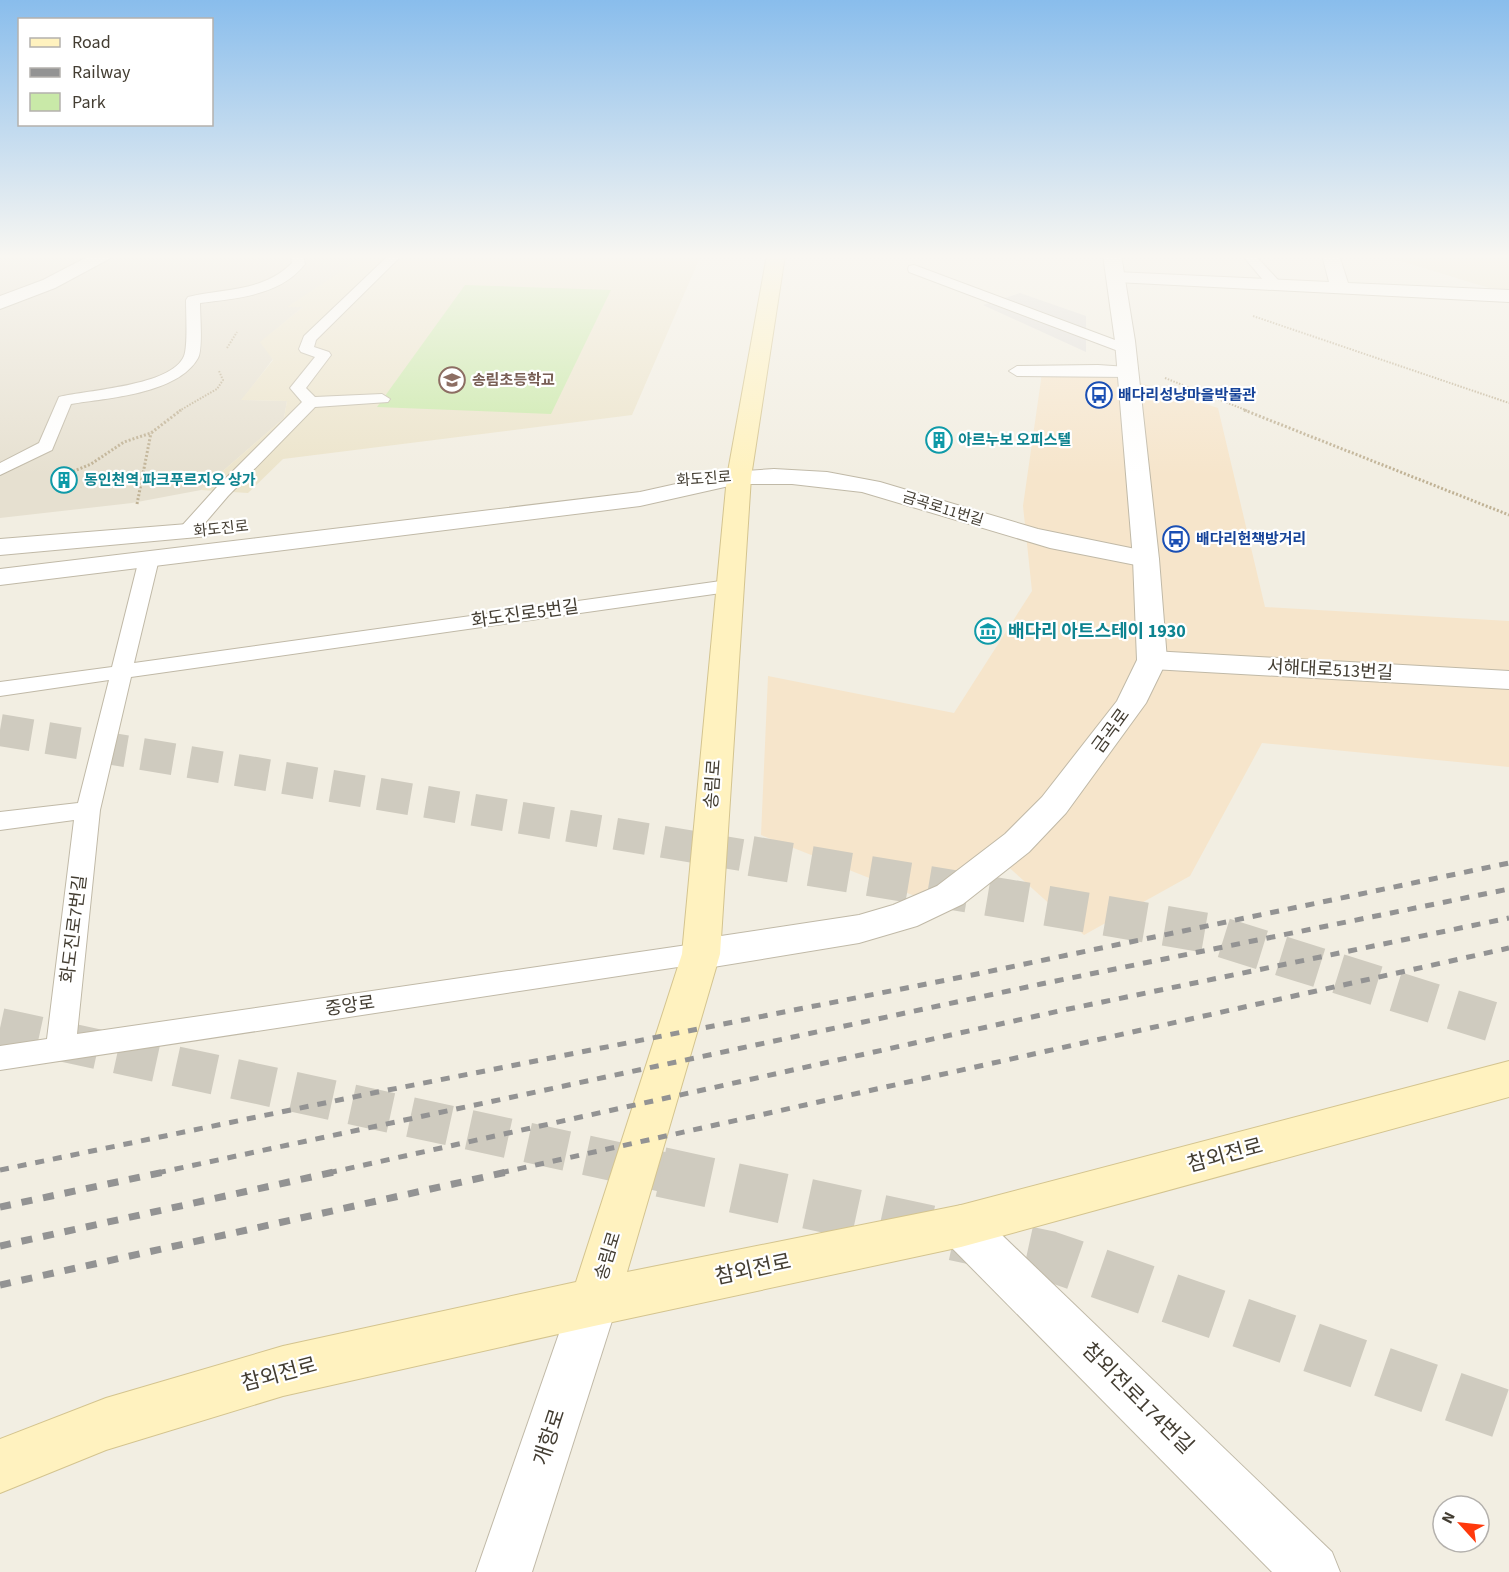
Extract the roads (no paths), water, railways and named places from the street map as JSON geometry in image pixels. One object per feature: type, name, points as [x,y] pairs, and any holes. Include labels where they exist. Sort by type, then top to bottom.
[{"type":"main road","name":"송림로","points":[[594,1302],[701,954],[738,477],[763,328]]},
{"type":"main road","name":"참외전로","points":[[0,1466],[106,1424],[283,1371],[594,1302],[962,1226],[1509,1079]]},
{"type":"street","name":"금곡로","points":[[701,954],[859,929],[904,916],[950,895],[1017,843],[1053,805],[1090,760],[1131,703],[1152,660],[1146,559],[1123,328]]},
{"type":"street","name":"금곡로11번길","points":[[738,477],[771,475],[825,478],[880,489],[995,525],[1066,544],[1146,559]]},
{"type":"street","name":"화도진로","points":[[0,547],[186,532],[645,483],[738,477]]},
{"type":"street","name":"화도진로","points":[[0,577],[640,499],[738,477]]},
{"type":"street","name":"서해대로513번길","points":[[1152,660],[1509,680]]},
{"type":"street","name":"참외전로174번길","points":[[962,1226],[1312,1572]]},
{"type":"street","name":"개항로","points":[[504,1572],[594,1302]]},
{"type":"lane","points":[[0,470],[46,446],[65,400],[138,388],[168,376],[188,363],[192,356],[192,328]]},
{"type":"lane","points":[[311,402],[298,388],[324,355],[306,349],[309,339],[320,328]]},
{"type":"lane","points":[[1051,328],[1127,361]]},
{"type":"lane","points":[[1017,371],[1098,370],[1127,361]]},
{"type":"lane","points":[[186,532],[311,402],[382,399]]},
{"type":"lane","name":"화도진로7번길","points":[[61,1048],[88,810],[148,559]]},
{"type":"lane","name":"화도진로5번길","points":[[123,670],[728,586]]},
{"type":"lane","points":[[0,689],[123,670]]},
{"type":"lane","points":[[0,821],[88,810]]},
{"type":"lane","name":"중앙로","points":[[0,1058],[592,972],[701,954]]},
{"type":"tunnel","points":[[0,730],[759,858]]},
{"type":"tunnel","points":[[751,856],[1208,933],[1509,1027]]},
{"type":"tunnel","points":[[0,1028],[668,1173]]},
{"type":"tunnel","points":[[661,1172],[1049,1256],[1509,1416]]},
{"type":"railway","points":[[0,1170],[373,1093],[972,975],[1509,863]]},
{"type":"railway","points":[[157,1173],[1041,984],[1509,889]]},
{"type":"railway","points":[[328,1173],[1059,1011],[1509,918]]},
{"type":"railway","points":[[500,1173],[1509,948]]},
{"type":"railway","points":[[0,1207],[164,1172]]},
{"type":"railway","points":[[0,1246],[334,1172]]},
{"type":"railway","points":[[0,1285],[507,1172]]},
{"type":"place","name":"송림초등학교","points":[[452,380]]},
{"type":"place","name":"배다리성냥마을박물관","points":[[1099,395]]},
{"type":"place","name":"아르누보 오피스텔","points":[[939,440]]},
{"type":"place","name":"동인천역 파크푸르지오 상가","points":[[64,480]]},
{"type":"place","name":"배다리헌책방거리","points":[[1176,539]]},
{"type":"place","name":"배다리 아트스테이 1930","points":[[988,631]]}]
